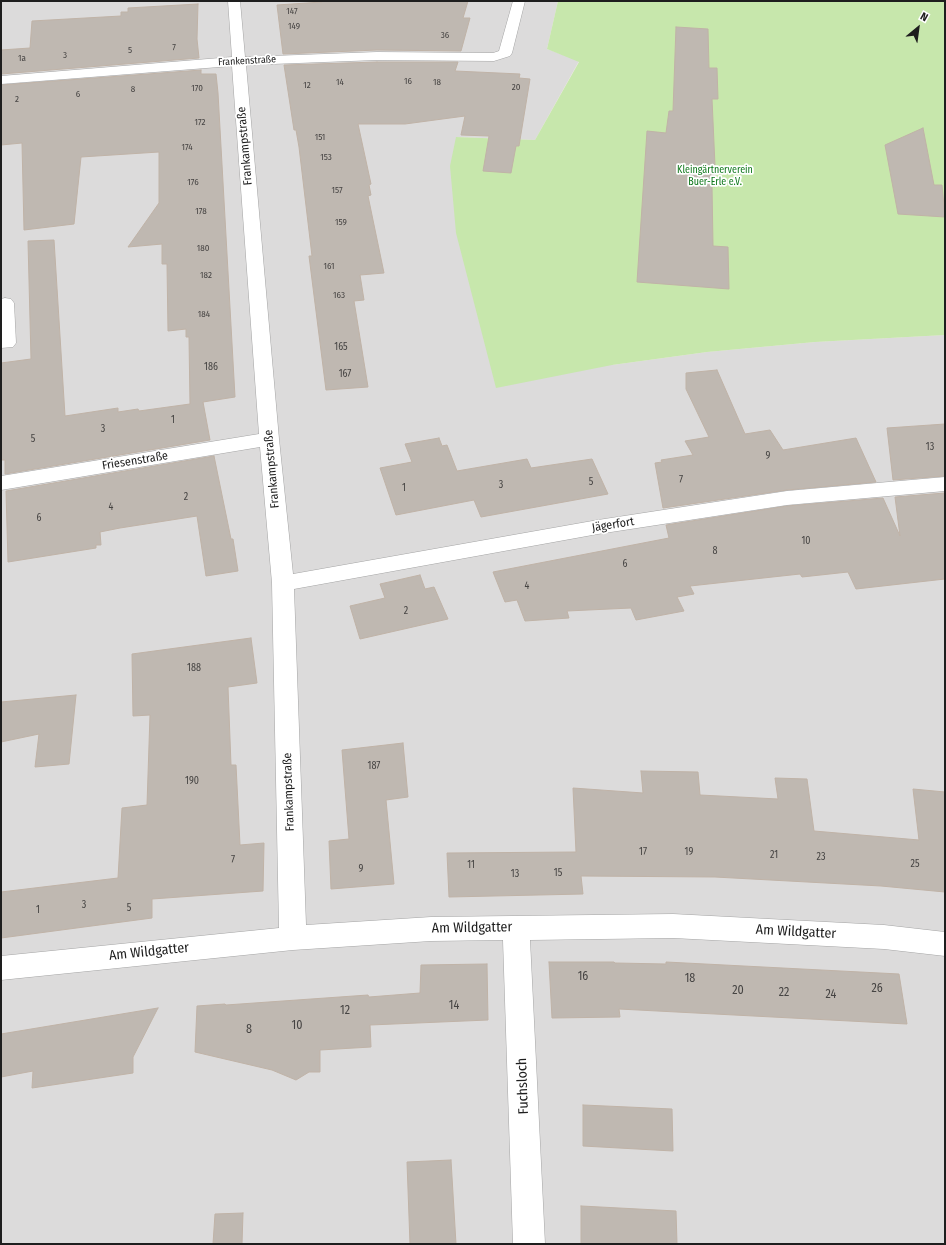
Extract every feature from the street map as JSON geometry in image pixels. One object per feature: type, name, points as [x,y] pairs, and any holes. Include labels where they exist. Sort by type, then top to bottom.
[{"type":"street","name":"Frankampstraße","points":[[234,1],[269,439],[283,583],[294,938]]},
{"type":"street","name":"Frankenstraße","points":[[1,80],[238,61],[330,57],[494,57],[505,52],[519,1]]},
{"type":"street","points":[[1,343],[7,343],[5,303]]},
{"type":"street","name":"Friesenstraße","points":[[1,483],[269,439]]},
{"type":"street","name":"Jägerfort","points":[[283,583],[598,527],[787,498],[945,484]]},
{"type":"street","name":"Am Wildgatter","points":[[1,968],[294,938],[431,929],[673,926],[884,937],[945,944]]},
{"type":"street","name":"Fuchsloch","points":[[516,927],[529,1244]]},
{"type":"shaded area","points":[[1,1],[558,1],[547,49],[579,61],[535,140],[457,137],[612,365],[707,352],[815,342],[945,335],[945,1244],[1,1244]]},
{"type":"green space","name":"Kleingärtnerverein Buer-Erle e.V.","points":[[558,1],[945,1],[945,335],[815,342],[707,352],[612,365],[496,388],[456,233],[450,166],[456,137],[535,140],[579,62],[547,49]]},
{"type":"building","points":[[322,1],[468,1],[463,18],[470,18],[461,51],[377,50],[283,54],[277,5]]},
{"type":"building","points":[[198,4],[197,39],[199,58],[1,74],[1,50],[30,48],[32,21],[121,16],[121,12],[128,12],[128,8]]},
{"type":"building","points":[[676,27],[708,29],[709,68],[717,68],[718,99],[712,99],[715,166],[715,187],[712,186],[713,246],[728,247],[729,289],[637,282],[647,131],[666,133],[669,111],[673,111]]},
{"type":"building","points":[[377,62],[458,62],[455,71],[520,74],[519,78],[530,79],[519,146],[516,146],[511,173],[483,171],[489,136],[461,135],[465,116],[405,124],[358,124],[371,184],[369,185],[371,195],[368,196],[384,273],[360,275],[364,300],[354,301],[368,387],[326,390],[309,256],[312,256],[299,147],[296,130],[294,130],[284,65]]},
{"type":"building","points":[[201,70],[201,74],[216,74],[218,93],[235,397],[203,402],[210,440],[5,474],[5,460],[1,460],[1,363],[31,359],[28,241],[54,240],[65,416],[118,408],[118,412],[138,409],[139,411],[190,404],[189,337],[186,337],[186,329],[168,331],[167,264],[162,264],[162,244],[128,247],[159,203],[159,152],[81,157],[74,224],[24,230],[22,143],[1,145],[1,85]]},
{"type":"building","points":[[923,128],[934,185],[942,185],[945,217],[898,214],[885,145]]},
{"type":"building","points":[[717,370],[745,434],[770,430],[783,450],[856,438],[876,482],[787,490],[663,508],[655,463],[662,462],[661,460],[693,455],[685,441],[709,437],[686,389],[686,373]]},
{"type":"building","points":[[945,424],[945,476],[893,480],[887,428]]},
{"type":"building","points":[[439,438],[442,446],[447,445],[457,471],[527,459],[531,468],[592,459],[608,494],[481,517],[474,500],[396,515],[380,468],[412,462],[405,444]]},
{"type":"building","points":[[214,456],[231,539],[233,539],[238,571],[206,576],[197,516],[100,532],[101,545],[96,545],[96,548],[8,562],[6,491]]},
{"type":"building","points":[[945,493],[945,579],[856,589],[848,572],[802,577],[800,574],[690,586],[694,594],[677,597],[684,611],[636,620],[631,608],[567,611],[569,618],[525,621],[517,600],[505,602],[493,572],[669,538],[666,525],[787,506],[883,498],[900,536],[895,497]]},
{"type":"building","points":[[420,575],[425,589],[434,587],[448,619],[360,639],[350,606],[385,598],[380,584]]},
{"type":"building","points":[[251,638],[257,683],[228,687],[231,765],[236,765],[240,845],[264,843],[263,891],[152,899],[152,918],[1,938],[1,892],[118,878],[122,808],[147,805],[150,715],[133,716],[132,654]]},
{"type":"building","points":[[76,695],[69,764],[35,767],[39,734],[1,742],[1,702]]},
{"type":"building","points":[[403,743],[408,797],[386,800],[394,884],[331,889],[329,841],[349,839],[342,750]]},
{"type":"building","points":[[641,771],[698,772],[700,795],[778,799],[775,778],[807,779],[814,831],[919,840],[913,789],[945,792],[945,892],[881,886],[715,877],[581,876],[583,894],[449,897],[447,853],[576,852],[573,788],[643,793]]},
{"type":"building","points":[[549,962],[666,964],[666,962],[899,974],[907,1024],[619,1009],[620,1017],[552,1018]]},
{"type":"building","points":[[487,964],[488,1020],[370,1025],[371,1047],[320,1050],[320,1072],[309,1072],[296,1080],[272,1070],[195,1052],[197,1006],[420,993],[421,965]]},
{"type":"building","points":[[158,1008],[133,1057],[133,1073],[32,1088],[33,1071],[1,1077],[1,1034]]},
{"type":"building","points":[[583,1105],[672,1109],[673,1151],[583,1146]]},
{"type":"building","points":[[451,1160],[456,1244],[410,1244],[407,1162]]},
{"type":"building","points":[[581,1206],[676,1211],[677,1244],[581,1244]]},
{"type":"building","points":[[243,1213],[242,1244],[213,1244],[215,1214]]}]
